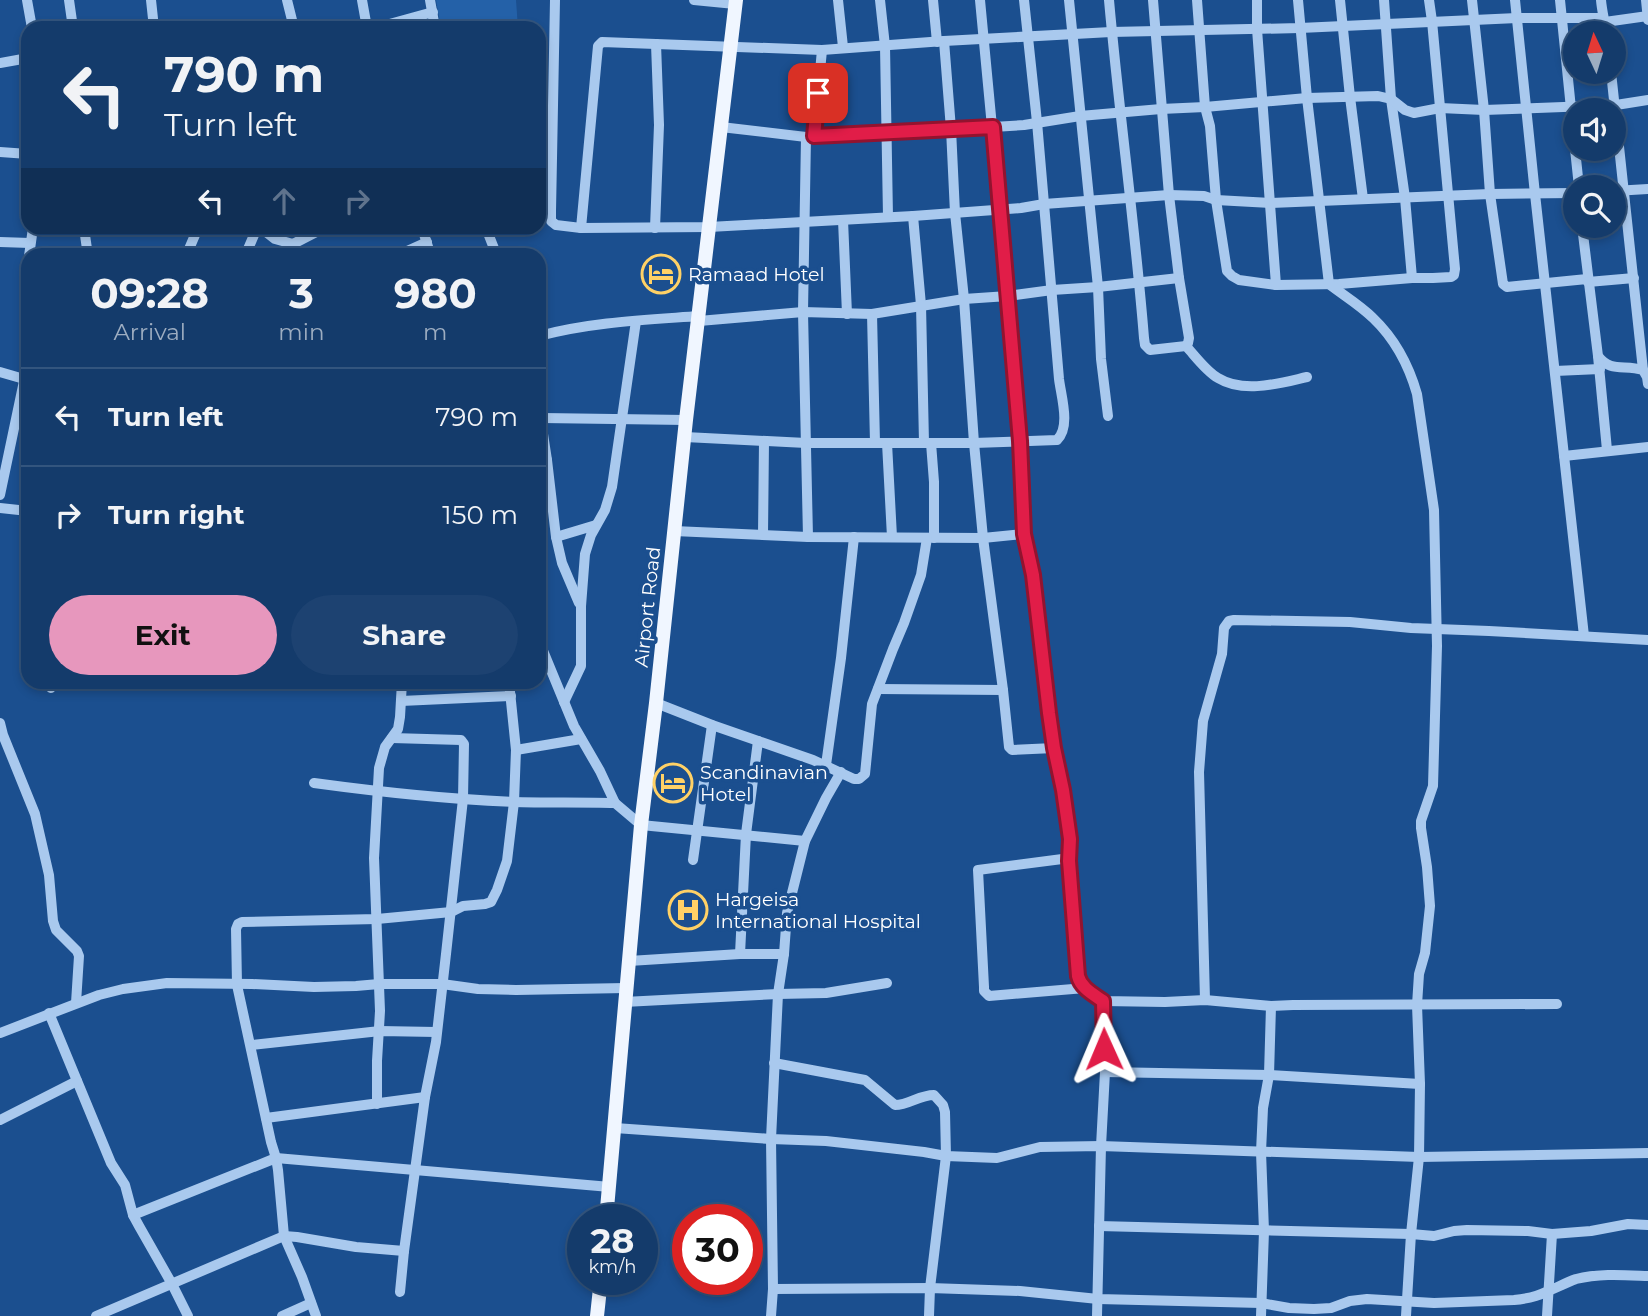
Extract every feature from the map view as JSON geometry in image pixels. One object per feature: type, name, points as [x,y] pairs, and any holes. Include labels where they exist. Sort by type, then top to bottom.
[{"type":"main road","name":"Airport Road","points":[[608,1204],[641,825],[735,2]]},
{"type":"main road","points":[[597,1316],[599,1295]]},
{"type":"street","points":[[27,0],[31,21]]},
{"type":"street","points":[[69,0],[72,21]]},
{"type":"street","points":[[151,0],[153,21]]},
{"type":"street","points":[[287,0],[292,21]]},
{"type":"street","points":[[362,0],[366,21]]},
{"type":"street","points":[[430,0],[435,21]]},
{"type":"street","points":[[555,0],[551,221],[556,225],[581,228],[709,228],[955,213],[1169,195],[1270,203],[1563,193]]},
{"type":"street","points":[[694,0],[735,2]]},
{"type":"street","points":[[838,0],[843,47]]},
{"type":"street","points":[[880,0],[885,46],[888,217]]},
{"type":"street","points":[[933,0],[941,41],[951,129],[955,213],[983,538],[1010,749],[1054,748]]},
{"type":"street","points":[[980,0],[1020,441],[1024,534],[1033,575],[1054,748],[1067,813],[1080,983],[1103,1001],[1205,1000],[1271,1006],[1557,1004]]},
{"type":"street","points":[[685,437],[806,443],[974,443],[1057,440],[1063,433],[1064,418],[1024,0]]},
{"type":"street","points":[[1069,0],[1108,416]]},
{"type":"street","points":[[1108,0],[1143,338],[1147,349],[1186,346]]},
{"type":"street","points":[[1153,0],[1169,195],[1189,338],[1186,346]]},
{"type":"street","points":[[1197,0],[1205,107],[1212,138],[1216,200],[1227,271],[1239,280],[1276,285],[1454,275],[1429,0]]},
{"type":"street","points":[[1257,0],[1276,285]]},
{"type":"street","points":[[1298,0],[1329,284],[1372,316],[1388,335],[1412,378],[1417,394],[1434,510],[1436,628],[1433,786],[1421,821],[1430,906],[1417,1005],[1419,1157],[1406,1316]]},
{"type":"street","points":[[1340,0],[1363,199]]},
{"type":"street","points":[[1384,0],[1391,99],[1405,198],[1412,278]]},
{"type":"street","points":[[1472,0],[1490,194],[1503,284],[1507,287],[1634,278]]},
{"type":"street","points":[[1516,0],[1584,636]]},
{"type":"street","points":[[1560,0],[1570,98]]},
{"type":"street","points":[[1601,0],[1604,21]]},
{"type":"street","points":[[1626,21],[1648,18],[1646,0]]},
{"type":"street","points":[[400,21],[433,12]]},
{"type":"street","points":[[581,228],[598,46],[602,42],[822,50],[1111,32],[1300,28],[1517,18],[1582,21]]},
{"type":"street","points":[[655,228],[659,125],[656,44]]},
{"type":"street","points":[[808,537],[803,312],[804,221],[810,136],[822,50]]},
{"type":"street","points":[[0,63],[21,59]]},
{"type":"street","points":[[720,127],[810,136],[1024,125],[1119,112],[1307,98],[1378,96],[1391,99],[1405,110],[1414,113],[1440,108],[1484,110],[1563,107]]},
{"type":"street","points":[[1626,103],[1648,100]]},
{"type":"street","points":[[546,129],[553,128]]},
{"type":"street","points":[[0,152],[21,154]]},
{"type":"street","points":[[546,168],[551,168]]},
{"type":"street","points":[[1626,190],[1648,189]]},
{"type":"street","points":[[656,703],[826,765],[854,779],[865,774],[872,704],[921,575],[930,538],[934,481],[928,443],[921,305],[913,216]]},
{"type":"street","points":[[843,220],[847,314]]},
{"type":"street","points":[[1626,234],[1634,278],[1643,370],[1648,384]]},
{"type":"street","points":[[30,248],[32,235]]},
{"type":"street","points":[[269,235],[293,244],[296,248]]},
{"type":"street","points":[[293,244],[310,235]]},
{"type":"street","points":[[424,235],[429,248]]},
{"type":"street","points":[[1584,238],[1607,450]]},
{"type":"street","points":[[0,242],[30,243]]},
{"type":"street","points":[[414,248],[427,242]]},
{"type":"street","points":[[546,334],[598,323],[803,312],[872,314],[964,299],[1179,278]]},
{"type":"street","points":[[872,314],[875,443]]},
{"type":"street","points":[[564,702],[582,666],[581,606],[585,554],[591,535],[605,510],[612,487],[636,321]]},
{"type":"street","points":[[1186,346],[1215,377],[1225,382],[1249,386],[1307,377]]},
{"type":"street","points":[[1598,356],[1610,367],[1643,370]]},
{"type":"street","points":[[1555,371],[1600,369]]},
{"type":"street","points":[[0,372],[21,378]]},
{"type":"street","points":[[546,414],[556,417],[686,420]]},
{"type":"street","points":[[0,495],[21,418]]},
{"type":"street","points":[[763,535],[764,441]]},
{"type":"street","points":[[887,443],[892,537]]},
{"type":"street","points":[[1564,456],[1648,447]]},
{"type":"street","points":[[546,478],[562,563],[581,606]]},
{"type":"street","points":[[0,508],[21,510]]},
{"type":"street","points":[[556,537],[596,525]]},
{"type":"street","points":[[674,531],[808,537],[983,538],[1024,534]]},
{"type":"street","points":[[826,765],[854,537]]},
{"type":"street","points":[[1205,1000],[1199,772],[1203,721],[1222,654],[1226,623],[1234,620],[1350,622],[1411,628],[1648,640]]},
{"type":"street","points":[[546,658],[581,739],[615,803],[641,825],[805,841]]},
{"type":"street","points":[[377,1104],[380,1031],[374,858],[377,792],[381,756],[398,729],[402,689]]},
{"type":"street","points":[[316,1316],[284,1236],[276,1158],[237,985],[236,929],[238,924],[277,920],[377,919],[450,912],[463,906],[491,902],[507,861],[514,802],[516,750],[510,689]]},
{"type":"street","points":[[878,689],[1003,690]]},
{"type":"street","points":[[401,701],[510,696]]},
{"type":"street","points":[[0,723],[35,814],[49,875],[53,921],[57,930],[79,956],[76,1003]]},
{"type":"street","points":[[693,860],[712,725]]},
{"type":"street","points":[[392,738],[461,740],[464,744],[463,799],[442,984],[400,1292]]},
{"type":"street","points":[[516,750],[581,739]]},
{"type":"street","points":[[740,954],[746,834],[758,741]]},
{"type":"street","points":[[771,1316],[774,1063],[787,913],[805,841],[825,798],[841,772]]},
{"type":"street","points":[[314,783],[377,792],[463,799],[615,803]]},
{"type":"street","points":[[1070,858],[978,870],[984,991],[989,996],[1085,988]]},
{"type":"street","points":[[629,961],[784,954]]},
{"type":"street","points":[[0,1033],[76,1003],[123,989],[167,983],[338,988],[379,984],[442,984],[478,989],[625,995],[826,993],[887,983]]},
{"type":"street","points":[[1097,1316],[1105,1072],[1103,1001]]},
{"type":"street","points":[[1261,1316],[1264,1231],[1261,1152],[1263,1108],[1269,1076],[1271,1006]]},
{"type":"street","points":[[49,1013],[111,1163],[125,1185],[134,1215],[188,1316]]},
{"type":"street","points":[[251,1045],[380,1031],[436,1032]]},
{"type":"street","points":[[774,1063],[865,1080],[895,1105],[907,1104],[920,1096],[934,1095],[943,1105],[946,1156],[929,1316]]},
{"type":"street","points":[[1105,1072],[1269,1076],[1420,1084]]},
{"type":"street","points":[[0,1120],[77,1081]]},
{"type":"street","points":[[266,1118],[425,1097]]},
{"type":"street","points":[[615,1128],[826,1141],[946,1156],[997,1158],[1040,1147],[1101,1146],[1419,1157],[1648,1153]]},
{"type":"street","points":[[134,1215],[276,1158],[610,1187]]},
{"type":"street","points":[[1099,1226],[1434,1236],[1467,1230],[1552,1234],[1591,1231],[1628,1224],[1648,1226]]},
{"type":"street","points":[[1547,1316],[1552,1234]]},
{"type":"street","points":[[96,1316],[284,1236],[404,1251]]},
{"type":"street","points":[[773,1289],[930,1288],[1020,1291],[1098,1299],[1261,1303],[1314,1309],[1331,1308],[1350,1301],[1367,1299],[1434,1303],[1514,1300],[1548,1292],[1576,1279],[1597,1275],[1648,1276]]},
{"type":"street","points":[[282,1316],[311,1303]]},
{"type":"shaded area","points":[[436,0],[516,0],[518,21],[440,21]]},
{"type":"place","name":"Ramaad Hotel","points":[[661,274]]},
{"type":"place","name":"Scandinavian Hotel","points":[[673,783]]},
{"type":"place","name":"Hargeisa International Hospital","points":[[688,910]]},
{"type":"route","points":[[818,93],[814,136],[993,127],[1020,441],[1024,534],[1037,598],[1049,713],[1070,839],[1069,861],[1078,976],[1085,988],[1103,1001],[1104,1049]]}]
